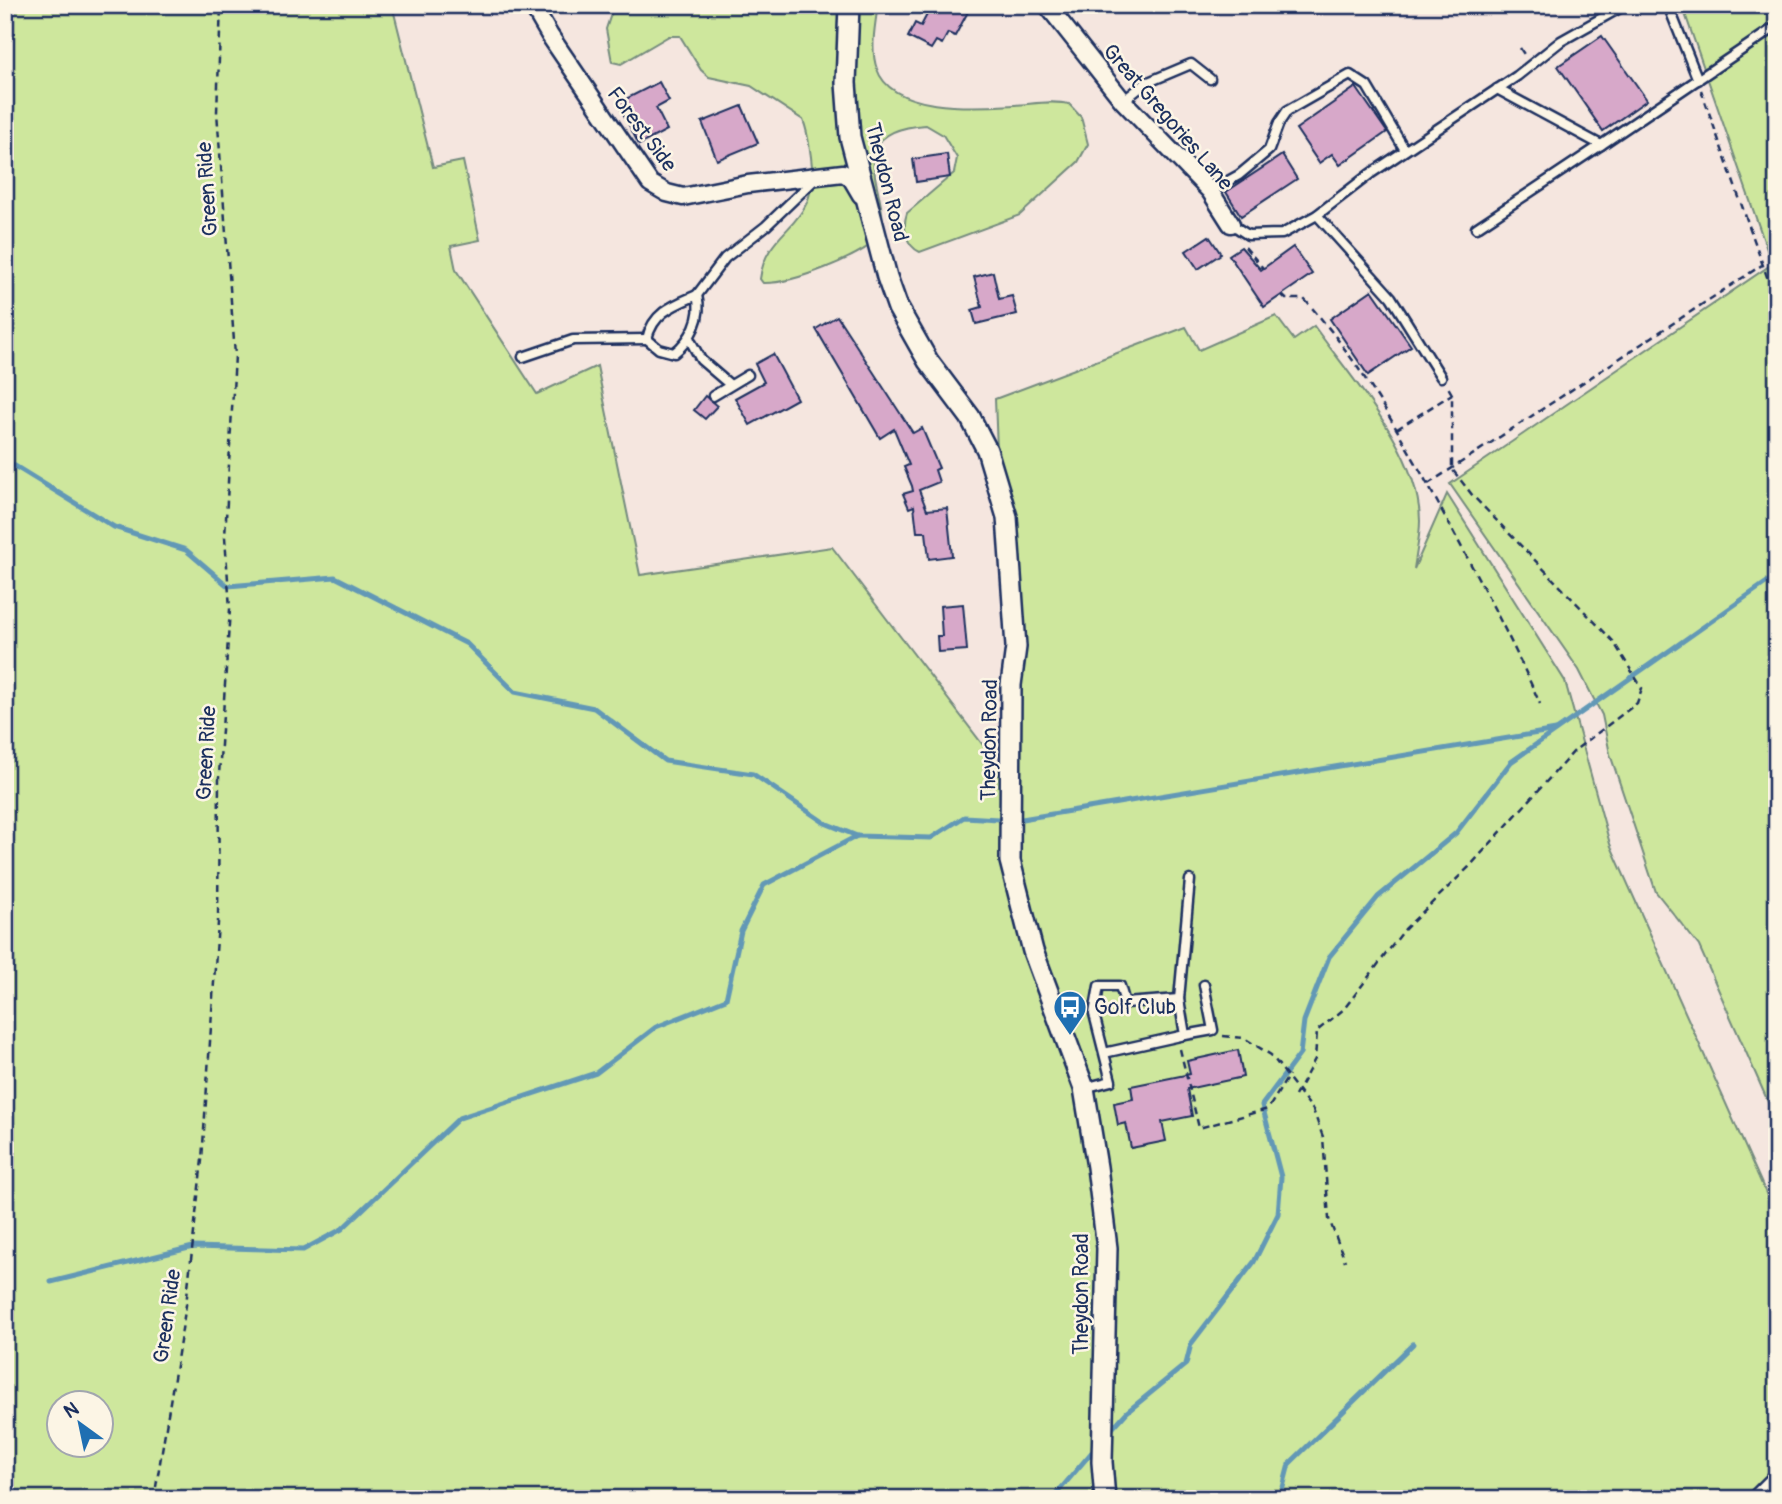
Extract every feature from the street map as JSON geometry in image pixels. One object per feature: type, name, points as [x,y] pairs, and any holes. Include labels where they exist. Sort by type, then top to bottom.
[{"type":"street","name":"Forest Side","points":[[532,5],[550,36],[650,183],[667,193],[683,197],[748,184],[843,173],[851,178],[870,208]]},
{"type":"street","name":"Theydon Road","points":[[849,5],[846,83],[850,137],[898,308],[928,361],[970,417],[998,481],[1007,517],[1016,647],[1011,685],[1010,861],[1032,951],[1084,1088],[1107,1248],[1102,1462],[1105,1499]]},
{"type":"street","name":"Great Gregories Lane","points":[[1047,5],[1123,100],[1210,191],[1231,224]]},
{"type":"lane","points":[[1231,224],[1248,235],[1282,234],[1317,215],[1561,41],[1625,5]]},
{"type":"lane","points":[[1668,5],[1698,80]]},
{"type":"lane","points":[[1476,228],[1777,26]]},
{"type":"lane","points":[[1123,100],[1146,83],[1191,64],[1210,79]]},
{"type":"lane","points":[[1210,191],[1239,175],[1269,150],[1279,123],[1287,111],[1350,75],[1367,86],[1405,150]]},
{"type":"lane","points":[[1497,89],[1601,145]]},
{"type":"lane","points":[[647,339],[649,327],[659,314],[697,295],[725,258],[766,226],[818,176]]},
{"type":"lane","points":[[1317,215],[1391,297],[1441,377]]},
{"type":"lane","points":[[523,357],[573,340],[647,339],[659,349],[674,353],[690,340],[701,307],[697,295]]},
{"type":"lane","points":[[690,340],[701,360],[730,384]]},
{"type":"lane","points":[[713,396],[748,375]]},
{"type":"lane","points":[[1181,1036],[1179,999],[1190,880]]},
{"type":"lane","points":[[1104,1053],[1213,1030],[1204,985]]},
{"type":"lane","points":[[1084,1088],[1111,1081],[1094,1014],[1099,986],[1120,986],[1125,1003],[1179,999]]},
{"type":"lane","points":[[1750,1499],[1777,1472]]},
{"type":"path","name":"Green Ride","points":[[154,1499],[186,1305],[202,1160],[218,923],[219,775],[230,609],[225,537],[235,355],[217,112],[221,5]]},
{"type":"path","points":[[1698,80],[1777,305]]},
{"type":"path","points":[[1428,484],[1762,265]]},
{"type":"path","points":[[1282,295],[1286,299],[1304,299],[1324,321],[1397,429],[1511,636],[1540,704]]},
{"type":"path","points":[[1295,1096],[1315,1059],[1317,1031],[1344,1009],[1405,929],[1469,867],[1575,750],[1637,703],[1642,688],[1614,641],[1473,496],[1451,469],[1452,394],[1441,377]]},
{"type":"path","points":[[1397,429],[1452,394]]},
{"type":"path","points":[[1213,1030],[1226,1039],[1244,1038],[1271,1055],[1314,1110],[1323,1137],[1329,1219],[1345,1262]]},
{"type":"path","points":[[1181,1036],[1199,1128],[1268,1109],[1289,1075]]},
{"type":"path","points":[[155,1492],[159,1499]]},
{"type":"green space","points":[[5,5],[392,5],[433,167],[463,161],[480,240],[451,246],[456,270],[537,394],[597,366],[640,575],[832,547],[1015,787],[1015,714],[1024,648],[1022,589],[1012,514],[997,450],[995,399],[1186,327],[1199,350],[1276,316],[1294,340],[1314,326],[1381,418],[1408,469],[1417,495],[1420,521],[1414,569],[1447,494],[1565,681],[1610,844],[1777,1218],[1777,1499],[5,1499]]},
{"type":"green space","points":[[614,5],[878,5],[874,37],[875,62],[886,84],[900,94],[938,105],[999,106],[1049,102],[1069,104],[1081,117],[1088,144],[1078,162],[1020,215],[920,252],[911,245],[906,236],[907,213],[954,173],[957,158],[943,135],[926,125],[898,130],[882,139],[875,152],[874,167],[883,220],[881,236],[858,252],[825,268],[791,279],[763,283],[760,279],[772,247],[801,213],[808,199],[812,181],[811,157],[803,120],[751,86],[709,77],[701,70],[680,36],[669,36],[621,64],[612,62],[606,29]]},
{"type":"green space","points":[[1682,5],[1777,5],[1777,1122],[1699,946],[1656,892],[1610,754],[1602,715],[1579,670],[1450,484],[1772,264]]},
{"type":"building","points":[[932,5],[959,5],[969,10],[955,36],[948,33],[942,44],[936,41],[931,49],[908,37],[915,23],[921,26]]},
{"type":"building","points":[[1602,36],[1647,100],[1603,131],[1558,66]]},
{"type":"building","points":[[659,82],[669,101],[656,108],[667,130],[639,145],[618,103]]},
{"type":"building","points":[[1356,87],[1387,132],[1340,165],[1332,154],[1319,163],[1296,129]]},
{"type":"building","points":[[742,106],[758,143],[717,160],[702,122]]},
{"type":"building","points":[[947,154],[950,177],[916,182],[913,159]]},
{"type":"building","points":[[1282,155],[1297,179],[1241,216],[1226,192]]},
{"type":"building","points":[[1209,236],[1221,254],[1198,269],[1186,251]]},
{"type":"building","points":[[1241,247],[1261,270],[1293,247],[1312,274],[1264,307],[1229,255]]},
{"type":"building","points":[[993,272],[999,299],[1012,296],[1017,314],[976,324],[972,310],[982,307],[974,277]]},
{"type":"building","points":[[1372,290],[1411,346],[1368,375],[1330,319]]},
{"type":"building","points":[[837,316],[913,433],[922,428],[939,468],[935,470],[939,482],[919,490],[927,510],[947,508],[952,556],[929,559],[926,532],[917,532],[914,506],[909,508],[903,494],[913,491],[904,467],[909,465],[894,429],[880,438],[816,329]]},
{"type":"building","points":[[773,354],[797,399],[750,425],[735,398],[764,382],[755,364]]},
{"type":"building","points":[[705,396],[717,406],[705,419],[694,410]]},
{"type":"building","points":[[963,604],[967,650],[938,652],[937,636],[942,636],[940,606]]},
{"type":"building","points":[[1238,1050],[1243,1077],[1187,1089],[1192,1116],[1162,1122],[1166,1141],[1131,1148],[1126,1123],[1118,1125],[1114,1103],[1133,1099],[1131,1086],[1190,1074],[1187,1061]]},
{"type":"waterway","points":[[5,460],[114,527],[186,550],[228,586],[335,577],[467,644],[515,692],[594,708],[665,761],[753,774],[825,823],[857,836],[931,838],[964,817],[1016,820],[1556,730]]},
{"type":"waterway","points":[[1108,1433],[1127,1412],[1186,1364],[1191,1344],[1254,1262],[1278,1214],[1281,1177],[1262,1105],[1300,1054],[1304,1021],[1329,957],[1378,897],[1456,833],[1511,762],[1777,575]]},
{"type":"waterway","points":[[51,1282],[193,1247],[303,1250],[342,1229],[459,1118],[596,1073],[656,1027],[726,999],[741,931],[764,885],[857,836]]},
{"type":"waterway","points":[[1280,1499],[1289,1464],[1413,1344]]},
{"type":"waterway","points":[[1052,1499],[1097,1446]]},
{"type":"place","name":"Golf Club","points":[[1070,1037]]}]
